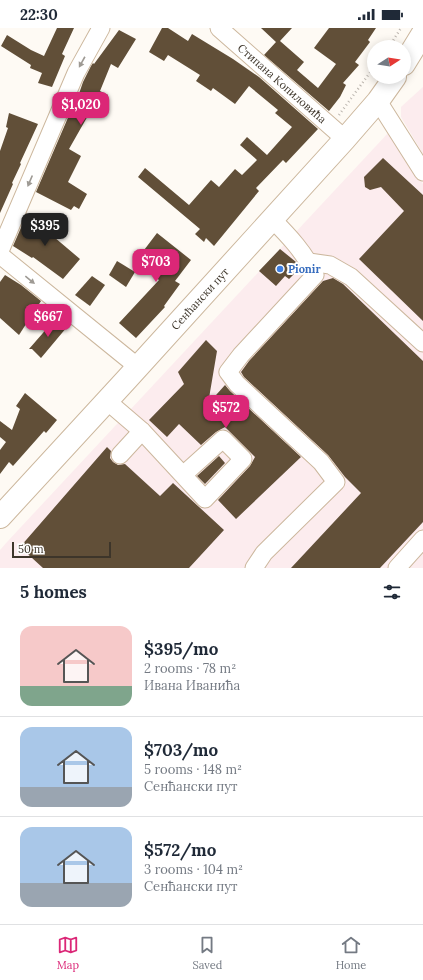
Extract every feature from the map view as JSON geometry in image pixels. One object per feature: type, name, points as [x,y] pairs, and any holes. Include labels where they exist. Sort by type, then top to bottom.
[{"type":"main road","points":[[411,53],[423,33]]},
{"type":"main road","name":"Сенћански пут","points":[[0,517],[345,139],[378,101],[390,84]]},
{"type":"street","points":[[0,251],[76,73],[101,28]]},
{"type":"street","name":"Стипана Копиловића","points":[[219,28],[345,139]]},
{"type":"street","points":[[378,101],[423,172]]},
{"type":"street","points":[[254,568],[264,553],[336,482],[321,462],[237,384],[228,372],[315,275],[309,262],[291,239],[272,219]]},
{"type":"street","points":[[0,255],[138,367]]},
{"type":"street","points":[[309,262],[330,265],[351,277],[423,343]]},
{"type":"street","points":[[107,401],[142,431],[183,475]]},
{"type":"street","points":[[120,455],[142,431]]},
{"type":"street","points":[[397,568],[423,539]]},
{"type":"path","points":[[393,40],[401,28]]},
{"type":"shaded area","points":[[423,87],[423,154],[401,117],[401,107]]},
{"type":"shaded area","name":"Pionir","points":[[389,132],[423,184],[423,568],[0,568],[0,550],[7,542]]},
{"type":"building","points":[[57,28],[74,28],[62,54],[65,56],[52,87],[38,83],[42,73],[30,68],[31,65],[1,46],[7,35],[44,56]]},
{"type":"building","points":[[162,28],[168,28],[188,41],[192,34],[233,59],[259,77],[318,129],[286,163],[283,160],[256,188],[259,191],[214,246],[206,238],[204,242],[195,234],[200,229],[138,177],[145,168],[189,205],[211,180],[219,187],[235,169],[242,175],[257,160],[240,145],[247,137],[267,155],[292,127],[275,113],[278,110],[249,86],[235,104],[213,88],[211,91],[196,81],[200,75],[168,55],[164,61],[149,52]]},
{"type":"building","points":[[261,28],[292,28],[280,41],[304,62],[297,70],[318,88],[336,64],[314,48],[329,28],[376,28],[367,40],[367,46],[355,62],[359,65],[343,83],[346,85],[340,97],[329,111],[264,55],[276,42]]},
{"type":"building","points":[[119,30],[136,39],[118,68],[111,64],[100,91],[108,95],[102,109],[94,105],[69,149],[81,156],[68,182],[87,194],[79,209],[74,206],[71,210],[36,192],[70,113],[72,114],[83,82],[91,66]]},
{"type":"building","points":[[9,113],[38,124],[20,163],[21,164],[12,183],[13,184],[0,213],[0,151],[8,128],[6,127]]},
{"type":"building","points":[[383,158],[423,195],[423,321],[359,259],[404,211],[381,187],[370,190],[365,187],[364,177]]},
{"type":"building","points":[[27,214],[59,230],[54,237],[80,259],[63,279],[33,257],[32,258],[13,246]]},
{"type":"building","points":[[157,233],[191,260],[175,281],[180,284],[164,306],[165,307],[136,338],[119,323],[159,280],[135,262]]},
{"type":"building","name":"Pionir","points":[[280,249],[296,262],[300,268],[289,279],[285,276],[276,286],[259,271]]},
{"type":"building","points":[[117,261],[135,272],[126,287],[109,275]]},
{"type":"building","points":[[5,275],[21,285],[41,301],[19,335],[0,318],[0,282]]},
{"type":"building","points":[[92,276],[105,285],[90,306],[75,295]]},
{"type":"building","points":[[333,278],[343,284],[423,361],[423,522],[380,568],[291,568],[361,493],[345,477],[328,455],[244,377],[241,372],[249,361],[323,281]]},
{"type":"building","points":[[56,318],[67,327],[41,358],[32,349],[29,349]]},
{"type":"building","points":[[206,340],[217,351],[208,404],[225,385],[301,457],[236,519],[218,500],[250,466],[255,457],[225,427],[216,432],[201,445],[179,424],[167,437],[149,420],[184,384],[178,372]]},
{"type":"building","points":[[25,393],[57,420],[46,433],[44,431],[13,466],[9,462],[0,474],[0,450],[6,442],[0,437],[0,421],[12,430],[20,409],[16,406]]},
{"type":"building","points":[[107,447],[111,451],[110,458],[113,462],[118,465],[125,464],[160,496],[173,483],[224,530],[189,568],[43,568],[20,547]]},
{"type":"building","points":[[219,456],[225,463],[205,484],[197,476]]},
{"type":"place","name":"Pionir","points":[[280,269]]}]
